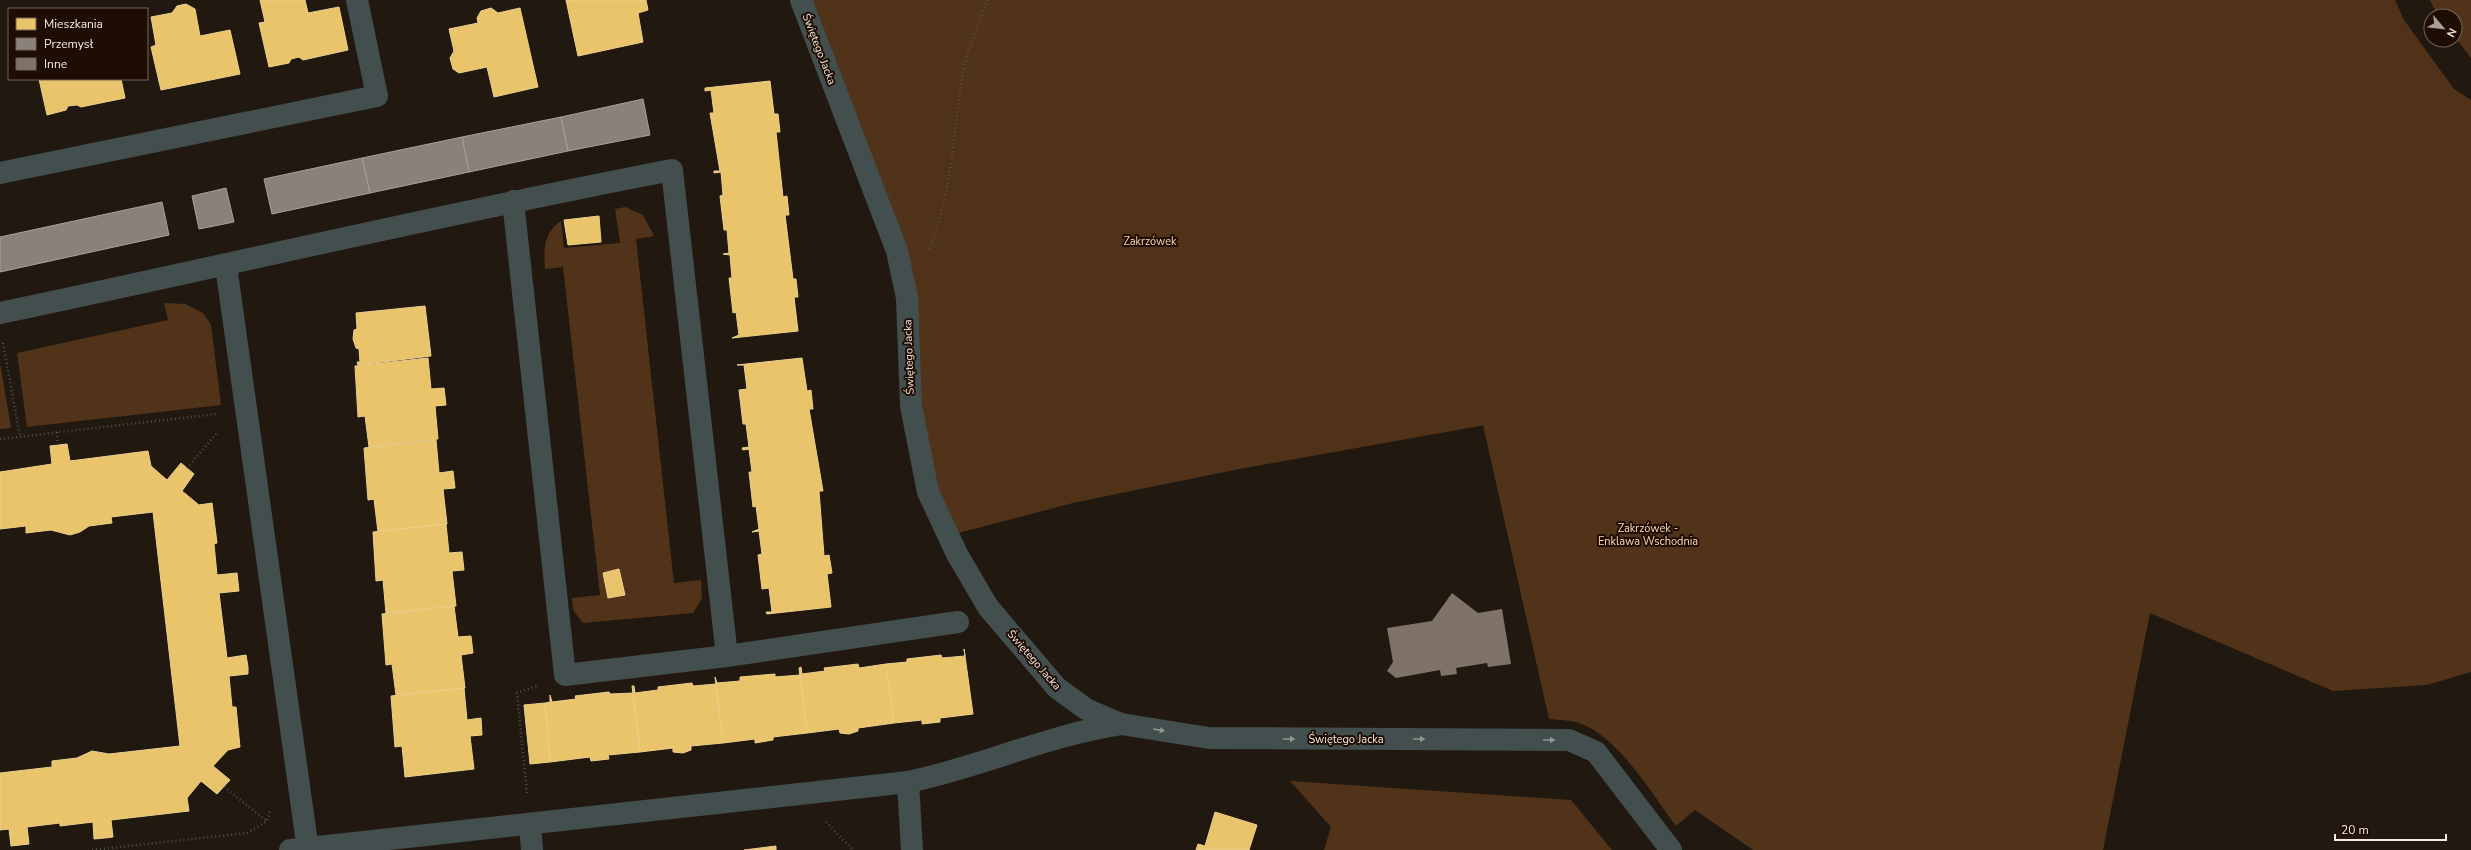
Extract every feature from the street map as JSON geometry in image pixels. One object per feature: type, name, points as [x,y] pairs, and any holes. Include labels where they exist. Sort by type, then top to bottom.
[{"type":"street","points":[[0,172],[377,96],[357,0]]},
{"type":"street","name":"Świętego Jacka","points":[[801,0],[897,251],[908,298],[911,406],[928,492],[957,554],[988,607],[1058,688],[1086,709],[1121,724],[1210,738],[1569,740],[1596,752],[1671,850]]},
{"type":"street","points":[[0,313],[226,266],[513,200],[672,170],[727,656]]},
{"type":"street","points":[[513,200],[566,675],[727,656],[958,622]]},
{"type":"street","points":[[226,266],[302,849],[530,825],[908,782],[951,774],[1085,730],[1121,724]]},
{"type":"street","points":[[908,782],[912,850]]},
{"type":"street","points":[[530,825],[532,850]]},
{"type":"path","points":[[926,254],[936,233],[950,183],[963,71],[988,0]]},
{"type":"path","points":[[3,339],[20,437]]},
{"type":"path","points":[[0,439],[219,414]]},
{"type":"path","points":[[188,468],[222,426]]},
{"type":"path","points":[[57,432],[58,445]]},
{"type":"path","points":[[530,825],[517,694],[566,675]]},
{"type":"path","points":[[224,787],[267,822]]},
{"type":"path","points":[[92,850],[247,832],[267,822],[271,809]]},
{"type":"green space","name":"Zakrzówek","points":[[792,0],[2356,0],[2393,125],[2471,104],[2471,672],[2427,685],[2333,691],[2150,613],[2103,850],[1753,850],[1695,810],[1676,826],[1633,767],[1607,740],[1593,730],[1579,723],[1549,719],[1483,425],[1239,469],[1073,502],[954,534],[937,485],[911,379],[910,275]]},
{"type":"green space","name":"Zakrzówek","points":[[820,0],[942,0],[955,57],[971,155],[1248,84],[1322,142],[1587,75],[1841,196],[2012,0],[2395,0],[2404,20],[2454,89],[2471,100],[2471,252],[2444,247],[2441,255],[2471,360],[2471,439],[2010,503],[1975,340],[1724,397],[1604,404],[1238,469],[1073,503],[966,531],[944,418],[992,372],[927,194],[896,200]],"holes":[[[2292,127],[2325,257],[2028,318],[1991,256],[2060,145]]]},
{"type":"green space","points":[[1140,0],[1192,0],[1140,18]]},
{"type":"green space","points":[[2430,0],[2454,0],[2443,8],[2434,8]]},
{"type":"green space","points":[[2432,0],[2471,0],[2471,58],[2463,48],[2463,8],[2438,8]]},
{"type":"green space","points":[[625,207],[643,215],[654,236],[636,239],[674,583],[701,580],[702,599],[693,613],[583,623],[573,610],[572,598],[600,595],[563,267],[545,269],[545,248],[548,236],[555,226],[561,221],[564,248],[620,243],[615,209]]},
{"type":"green space","points":[[164,303],[185,304],[203,313],[211,325],[221,405],[27,427],[17,353],[168,320]]},
{"type":"green space","points":[[0,363],[11,428],[0,429]]},
{"type":"green space","points":[[1290,781],[1571,800],[1612,850],[1324,850],[1331,827]]},
{"type":"building: Mieszkania","points":[[260,0],[305,0],[308,13],[339,7],[348,50],[303,60],[299,57],[291,59],[289,63],[269,67],[259,23],[265,22]]},
{"type":"building: Mieszkania","points":[[566,0],[646,0],[648,10],[638,13],[643,42],[578,56]]},
{"type":"building: Mieszkania","points":[[186,4],[195,9],[200,36],[230,30],[240,74],[161,90],[151,47],[156,45],[151,17],[172,13],[177,6]]},
{"type":"building: Mieszkania","points":[[491,8],[498,13],[520,8],[538,87],[494,97],[487,67],[459,73],[453,69],[450,58],[454,51],[449,29],[478,23],[477,18],[481,11]]},
{"type":"building: Mieszkania","points":[[39,80],[121,80],[125,98],[81,107],[77,105],[68,106],[66,110],[47,115]]},
{"type":"building: Mieszkania","points":[[770,81],[774,114],[778,114],[780,132],[776,132],[783,197],[787,196],[789,215],[785,215],[793,279],[796,279],[798,297],[794,297],[798,331],[732,338],[739,335],[736,312],[733,313],[729,278],[732,278],[730,255],[723,254],[729,253],[727,230],[724,230],[720,196],[723,195],[721,172],[714,173],[714,171],[720,171],[710,113],[714,113],[711,90],[705,91],[705,88]]},
{"type":"building: Mieszkania","points":[[599,216],[601,242],[568,245],[564,220]]},
{"type":"building: Mieszkania","points":[[425,306],[431,356],[358,365],[357,362],[360,362],[359,349],[356,348],[353,339],[354,330],[357,329],[356,313]]},
{"type":"building: Mieszkania","points":[[428,358],[431,389],[444,388],[446,405],[435,406],[438,439],[369,447],[365,416],[358,417],[355,366]]},
{"type":"building: Mieszkania","points":[[802,358],[807,391],[811,390],[813,409],[809,409],[823,491],[819,491],[824,556],[829,555],[832,573],[827,574],[831,607],[767,614],[766,612],[772,612],[769,588],[762,589],[758,555],[762,554],[759,531],[752,532],[759,529],[756,506],[753,507],[749,472],[752,472],[749,449],[743,450],[742,448],[749,447],[746,424],[743,424],[739,390],[747,389],[744,365],[737,365]]},
{"type":"building: Mieszkania","points":[[436,440],[439,473],[453,471],[455,488],[443,489],[447,524],[378,532],[374,499],[368,500],[364,448]]},
{"type":"building: Mieszkania","points":[[67,444],[70,461],[148,451],[151,466],[167,480],[181,463],[194,474],[182,491],[199,505],[212,503],[217,543],[214,544],[217,575],[237,573],[239,591],[219,593],[227,658],[246,655],[248,667],[248,674],[229,676],[232,707],[236,707],[240,747],[228,750],[213,766],[230,780],[217,794],[201,781],[187,798],[189,811],[111,820],[113,837],[105,838],[94,839],[93,822],[60,826],[60,823],[27,827],[29,844],[11,846],[9,829],[0,830],[0,773],[52,767],[52,761],[77,758],[92,751],[109,754],[180,746],[153,512],[111,517],[112,523],[89,526],[80,532],[70,535],[51,530],[26,533],[26,526],[0,529],[0,472],[52,464],[50,446]]},
{"type":"building: Mieszkania","points":[[446,524],[449,553],[462,552],[464,570],[452,571],[456,606],[386,613],[383,580],[376,581],[373,532]]},
{"type":"building: Mieszkania","points":[[619,569],[625,595],[608,598],[603,573]]},
{"type":"building: Mieszkania","points":[[454,606],[458,637],[471,636],[473,653],[461,655],[465,688],[396,695],[392,664],[386,665],[382,614]]},
{"type":"building: Mieszkania","points":[[941,655],[942,658],[965,656],[973,714],[940,718],[940,722],[922,724],[922,720],[894,723],[886,664],[907,662],[907,659]]},
{"type":"building: Mieszkania","points":[[858,664],[859,668],[886,664],[894,723],[858,728],[858,731],[849,734],[840,733],[839,729],[807,733],[799,668],[801,667],[802,674],[825,671],[824,668]]},
{"type":"building: Mieszkania","points":[[775,674],[775,677],[800,675],[807,733],[773,737],[773,740],[755,743],[755,739],[723,743],[715,677],[717,683],[740,681],[740,677]]},
{"type":"building: Mieszkania","points":[[692,683],[693,686],[716,684],[723,743],[691,746],[691,750],[683,753],[673,752],[673,748],[640,752],[632,686],[634,686],[635,693],[658,690],[658,687]]},
{"type":"building: Mieszkania","points":[[464,688],[467,720],[481,718],[482,735],[470,736],[474,769],[405,777],[402,746],[395,747],[391,696]]},
{"type":"building: Mieszkania","points":[[609,692],[610,694],[633,693],[640,752],[608,755],[609,759],[591,761],[590,757],[550,762],[545,703],[550,702],[550,695],[552,702],[576,699],[575,696]]},
{"type":"building: Mieszkania","points":[[545,703],[550,762],[530,764],[524,705]]},
{"type":"building: Mieszkania","points":[[1215,812],[1257,825],[1249,850],[1196,850],[1198,844],[1205,846]]},
{"type":"building: Mieszkania","points":[[776,846],[776,850],[744,850]]},
{"type":"building: Przemysł","points":[[643,99],[650,135],[568,151],[561,117]]},
{"type":"building: Przemysł","points":[[561,117],[568,151],[469,172],[462,137]]},
{"type":"building: Przemysł","points":[[462,137],[469,172],[370,193],[362,158]]},
{"type":"building: Przemysł","points":[[362,158],[370,193],[272,214],[264,179]]},
{"type":"building: Przemysł","points":[[226,188],[234,222],[199,229],[192,196]]},
{"type":"building: Przemysł","points":[[162,202],[169,235],[0,272],[0,237]]},
{"type":"building: Inne","points":[[1452,593],[1478,613],[1502,609],[1511,664],[1488,667],[1487,663],[1456,668],[1457,674],[1441,676],[1440,670],[1396,678],[1387,671],[1393,662],[1387,628],[1432,621]]},
{"type":"park label","name":"Zakrzówek - Enklawa Wschodnia","points":[[1648,534]]}]
